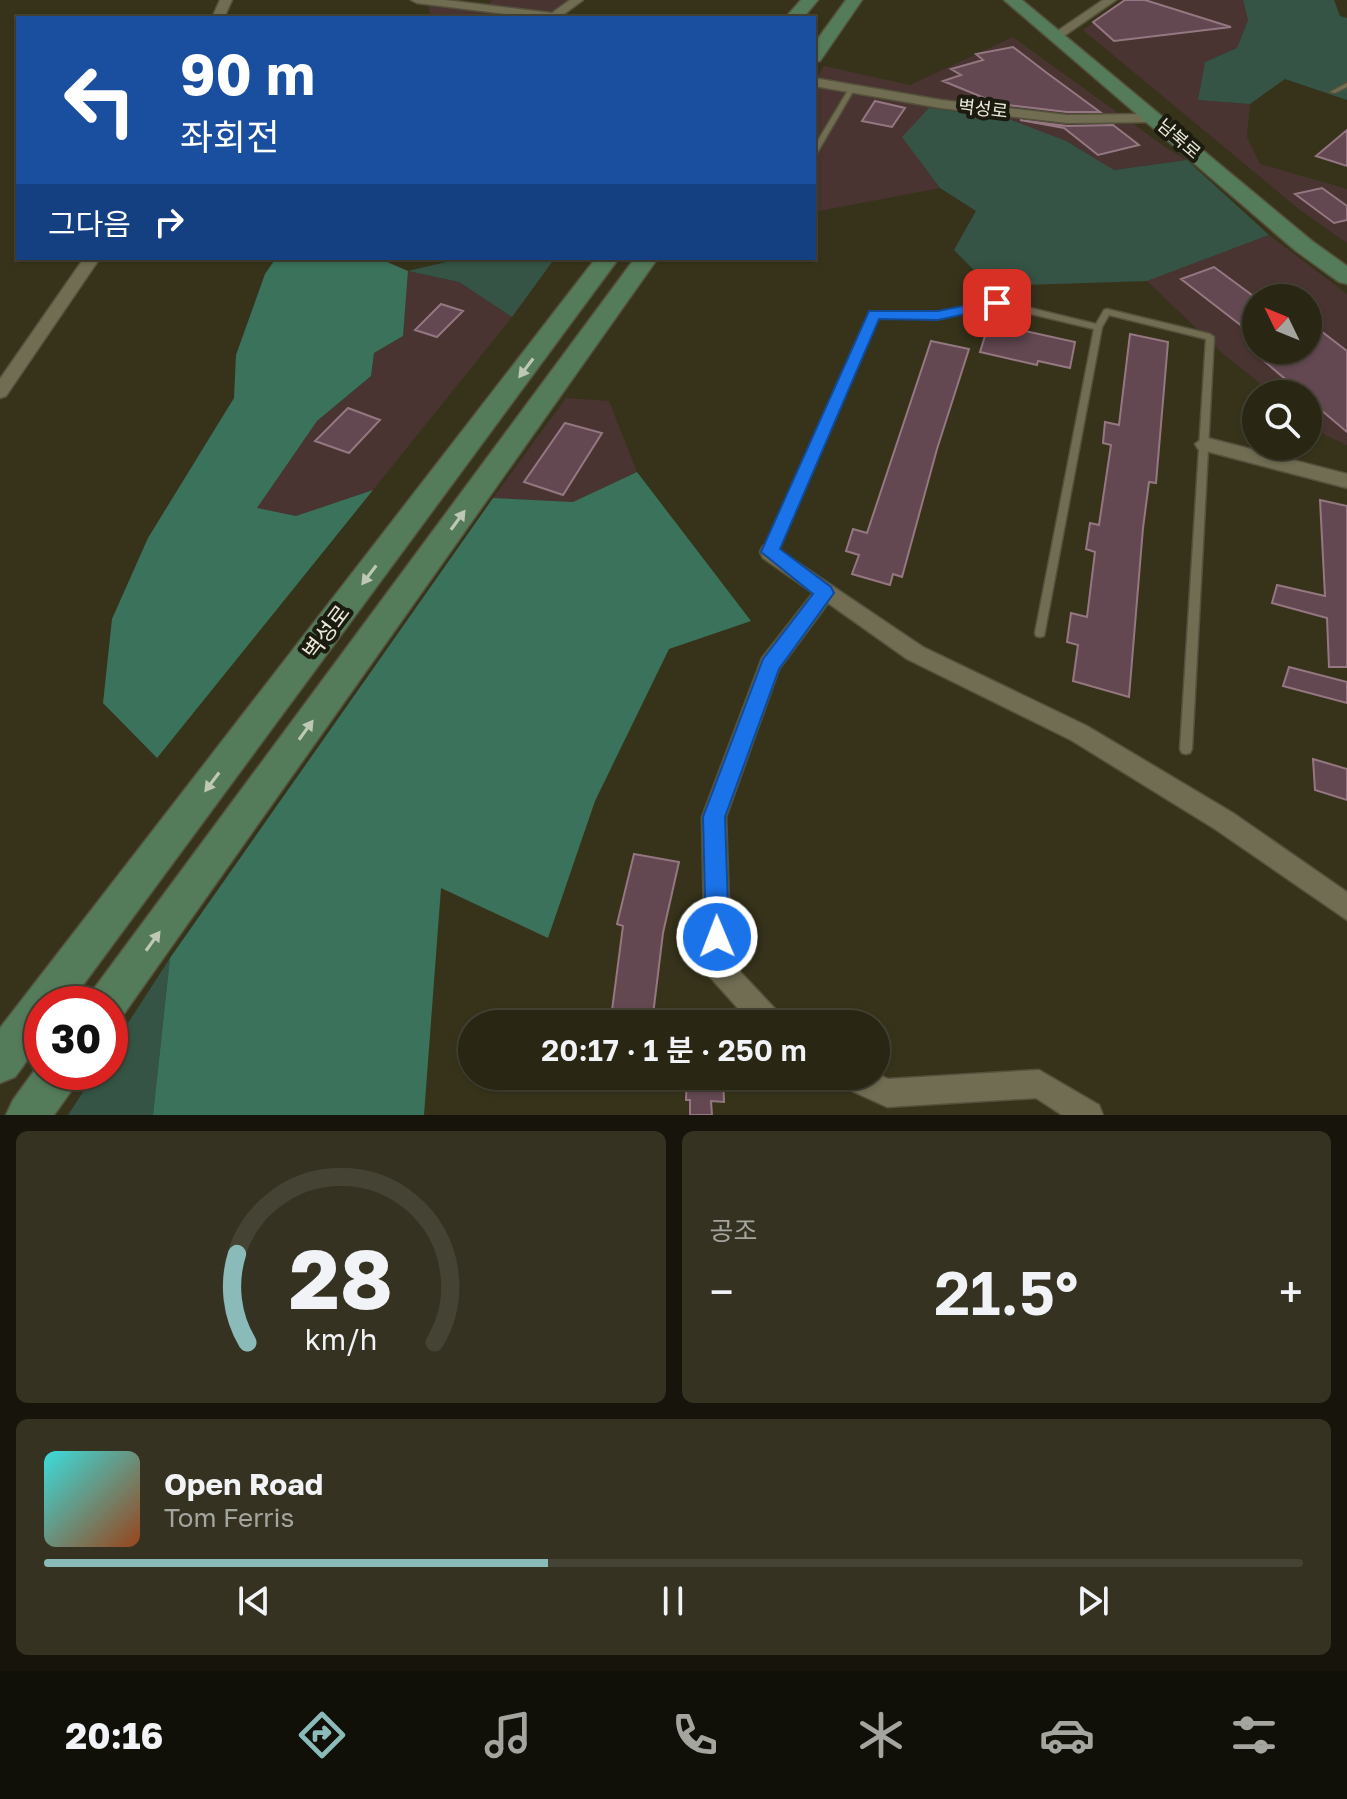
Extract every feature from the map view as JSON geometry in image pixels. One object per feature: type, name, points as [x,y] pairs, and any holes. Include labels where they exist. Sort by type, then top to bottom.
[{"type":"main road","points":[[796,16],[810,0]]},
{"type":"main road","points":[[816,20],[831,0]]},
{"type":"main road","points":[[816,54],[850,7],[868,0]]},
{"type":"main road","points":[[989,0],[1090,67]]},
{"type":"main road","name":"남북로","points":[[1016,3],[1304,246],[1347,277]]},
{"type":"main road","points":[[573,305],[594,260]]},
{"type":"main road","name":"벽성로","points":[[57,986],[607,260]]},
{"type":"main road","name":"벽성로","points":[[120,986],[646,260]]},
{"type":"main road","points":[[626,288],[652,260]]},
{"type":"main road","name":"벽성로","points":[[0,1062],[24,1030]]},
{"type":"main road","points":[[28,1115],[46,1090]]},
{"type":"street","points":[[417,0],[458,2],[554,16]]},
{"type":"street","points":[[562,16],[577,0]]},
{"type":"street","points":[[1057,36],[1110,0]]},
{"type":"street","name":"벽성로","points":[[816,82],[941,104],[1067,119],[1154,118]]},
{"type":"street","points":[[0,392],[91,260]]},
{"type":"street","points":[[1204,444],[1347,481]]},
{"type":"street","points":[[770,552],[824,593],[915,653],[1079,733],[1224,821],[1347,907]]},
{"type":"street","points":[[757,1010],[718,967],[714,817],[770,665],[824,593]]},
{"type":"street","points":[[881,1090],[887,1093],[1039,1084],[1089,1115]]},
{"type":"lane","points":[[1333,92],[1347,85]]},
{"type":"lane","points":[[816,150],[852,88]]},
{"type":"lane","points":[[770,552],[874,314],[938,316],[997,303],[1098,327]]},
{"type":"lane","points":[[1040,633],[1098,327],[1107,312],[1210,337],[1186,749]]},
{"type":"shaded area","points":[[493,0],[579,0],[559,16],[431,16],[428,4],[488,4]]},
{"type":"shaded area","points":[[1127,0],[1243,0],[1248,20],[1237,48],[1205,62],[1198,100],[1250,104],[1247,137],[1260,164],[1347,189],[1347,243],[1300,210],[1083,30]]},
{"type":"shaded area","points":[[1013,37],[1187,160],[1113,170],[1066,141],[903,137],[940,188],[816,212],[816,78],[824,66],[910,85]]},
{"type":"shaded area","points":[[1269,235],[1347,294],[1347,445],[1322,433],[1322,380],[1256,380],[1221,352],[1147,281]]},
{"type":"shaded area","points":[[408,271],[459,282],[512,317],[373,490],[296,516],[256,509],[317,421],[371,376],[374,353],[403,336]]},
{"type":"shaded area","points":[[566,398],[609,401],[637,472],[573,502],[493,498]]},
{"type":"green space","points":[[1243,0],[1334,0],[1340,16],[1347,18],[1347,100],[1285,79],[1250,104],[1198,100],[1205,62],[1237,48],[1248,20]]},
{"type":"green space","points":[[929,108],[1006,118],[1066,141],[1114,170],[1187,160],[1269,235],[1147,281],[990,286],[954,250],[976,211],[940,188],[902,137]]},
{"type":"green space","points":[[275,260],[383,260],[408,271],[403,336],[374,353],[371,376],[317,421],[257,508],[296,516],[373,490],[157,758],[103,703],[112,619],[148,538],[234,398],[236,355],[265,274]]},
{"type":"green space","points":[[455,260],[554,260],[512,317],[459,282],[408,271]]},
{"type":"green space","points":[[637,472],[751,621],[669,649],[595,801],[548,938],[441,888],[424,1115],[153,1115],[170,958],[493,498],[573,502]]},
{"type":"green space","points":[[170,958],[153,1115],[68,1115],[84,1090],[128,1090],[128,1023]]},
{"type":"building","points":[[1125,0],[1145,0],[1231,27],[1114,41],[1093,22]]},
{"type":"building","points":[[1013,47],[1100,112],[1067,112],[999,104],[943,81],[961,75],[951,69],[983,60],[976,54]]},
{"type":"building","points":[[875,101],[905,108],[892,127],[862,121]]},
{"type":"building","points":[[1020,120],[1067,126],[1113,125],[1139,145],[1098,155],[1064,128]]},
{"type":"building","points":[[1347,130],[1347,166],[1316,156]]},
{"type":"building","points":[[1322,188],[1347,206],[1347,220],[1334,223],[1295,194]]},
{"type":"building","points":[[1214,267],[1242,288],[1242,326],[1181,279]]},
{"type":"building","points":[[441,304],[463,311],[437,337],[415,330]]},
{"type":"building","points":[[989,323],[1075,342],[1070,368],[1038,361],[1037,365],[980,352]]},
{"type":"building","points":[[1322,332],[1347,351],[1347,432],[1322,411],[1322,380],[1286,380],[1268,364],[1322,364]]},
{"type":"building","points":[[1130,334],[1168,342],[1156,483],[1149,482],[1143,528],[1129,697],[1073,681],[1078,645],[1067,642],[1071,613],[1087,617],[1095,552],[1086,549],[1090,523],[1099,525],[1111,445],[1103,443],[1105,422],[1119,425]]},
{"type":"building","points":[[931,341],[969,349],[937,449],[902,577],[893,574],[890,585],[852,574],[859,555],[846,551],[853,529],[867,533]]},
{"type":"building","points":[[348,408],[380,420],[349,453],[315,441]]},
{"type":"building","points":[[565,423],[602,433],[563,495],[524,482]]},
{"type":"building","points":[[1320,500],[1347,506],[1347,667],[1329,667],[1327,618],[1272,603],[1277,585],[1325,596]]},
{"type":"building","points":[[1289,667],[1347,682],[1347,703],[1283,686]]},
{"type":"building","points":[[1313,759],[1347,769],[1347,800],[1315,790]]},
{"type":"building","points":[[634,854],[679,862],[663,933],[654,1010],[612,1010],[623,926],[617,924]]},
{"type":"building","points":[[686,1090],[724,1090],[724,1102],[711,1101],[712,1115],[690,1115],[690,1100],[686,1100]]},
{"type":"route","points":[[717,937],[714,817],[770,665],[824,593],[770,552],[874,314],[938,316],[997,303]]}]
